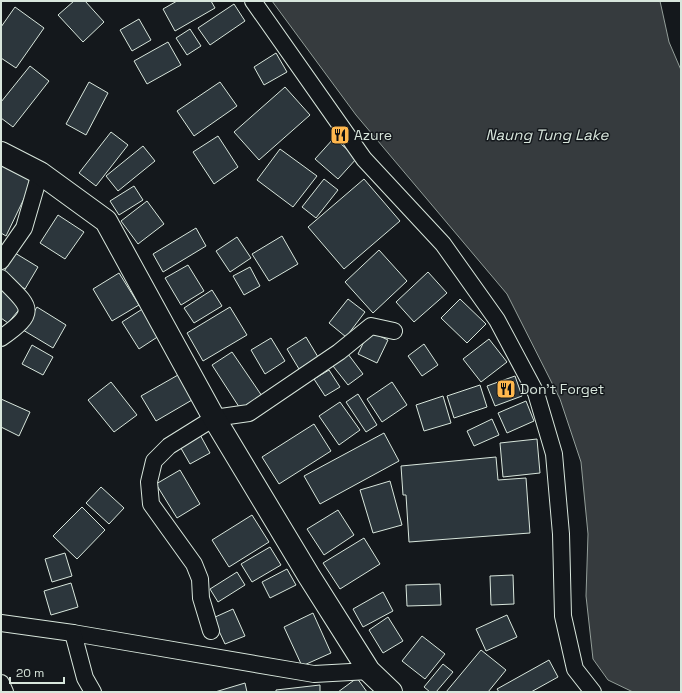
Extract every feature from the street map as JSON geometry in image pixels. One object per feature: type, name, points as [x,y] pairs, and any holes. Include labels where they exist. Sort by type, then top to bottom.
[{"type":"highway","points":[[1,153],[40,173],[106,221],[214,418],[369,671],[391,692]]},
{"type":"street","points":[[253,1],[364,159],[443,244],[496,320],[536,393],[554,454],[561,534],[563,616],[575,669],[593,692]]},
{"type":"street","points":[[1,261],[24,228],[40,173]]},
{"type":"street","points":[[1,278],[27,306],[27,313],[20,324],[1,338]]},
{"type":"street","points":[[211,631],[201,598],[200,580],[196,569],[151,504],[148,482],[154,461],[169,446],[214,418],[249,412],[339,352],[371,326],[394,331]]},
{"type":"street","points":[[1,623],[74,633],[314,674],[369,671]]},
{"type":"street","points":[[74,633],[84,678],[93,692]]},
{"type":"street","points":[[1,683],[5,692]]},
{"type":"water","name":"Naung Tung Lake","points":[[272,1],[660,1],[669,42],[681,70],[681,692],[633,692],[608,680],[593,659],[586,596],[588,534],[581,462],[560,399],[507,294],[356,115]]},
{"type":"building","points":[[74,1],[85,1],[104,22],[83,42],[58,15]]},
{"type":"building","points":[[177,1],[211,1],[215,8],[175,31],[163,9]]},
{"type":"building","points":[[234,4],[245,21],[210,45],[198,28]]},
{"type":"building","points":[[15,7],[44,28],[16,68],[1,58],[1,27]]},
{"type":"building","points":[[139,19],[151,40],[132,51],[120,30]]},
{"type":"building","points":[[190,29],[201,46],[187,55],[176,38]]},
{"type":"building","points":[[168,42],[181,65],[147,84],[134,61]]},
{"type":"building","points":[[276,53],[287,72],[264,85],[254,67]]},
{"type":"building","points":[[30,66],[49,81],[13,127],[1,118],[1,102]]},
{"type":"building","points":[[89,82],[108,93],[86,135],[66,124]]},
{"type":"building","points":[[220,82],[237,106],[194,136],[177,111]]},
{"type":"building","points":[[285,87],[310,115],[259,160],[234,132]]},
{"type":"building","points":[[111,132],[128,145],[96,186],[79,173]]},
{"type":"building","points":[[218,136],[238,167],[214,184],[193,152]]},
{"type":"building","points":[[334,138],[357,158],[338,179],[315,159]]},
{"type":"building","points":[[143,146],[155,161],[118,191],[106,176]]},
{"type":"building","points":[[280,149],[317,176],[293,207],[257,180]]},
{"type":"building","points":[[1,165],[33,180],[6,236],[1,233]]},
{"type":"building","points":[[324,179],[338,190],[316,218],[302,207]]},
{"type":"building","points":[[364,179],[400,221],[344,269],[308,227]]},
{"type":"building","points":[[134,186],[143,200],[119,215],[110,201]]},
{"type":"building","points":[[147,201],[164,224],[138,244],[121,221]]},
{"type":"building","points":[[58,215],[84,232],[65,259],[40,243]]},
{"type":"building","points":[[196,228],[206,246],[163,272],[153,254]]},
{"type":"building","points":[[282,236],[298,264],[269,281],[252,254]]},
{"type":"building","points":[[237,237],[251,258],[230,272],[216,251]]},
{"type":"building","points":[[379,250],[407,281],[373,313],[345,282]]},
{"type":"building","points":[[15,253],[38,267],[25,289],[2,275]]},
{"type":"building","points":[[188,265],[204,291],[181,305],[165,278]]},
{"type":"building","points":[[250,267],[260,286],[244,295],[233,276]]},
{"type":"building","points":[[428,272],[447,293],[414,322],[396,302]]},
{"type":"building","points":[[119,273],[139,305],[112,321],[93,289]]},
{"type":"building","points":[[1,289],[22,306],[8,323],[1,318]]},
{"type":"building","points":[[212,290],[222,306],[194,323],[184,308]]},
{"type":"building","points":[[348,299],[365,312],[346,337],[329,323]]},
{"type":"building","points":[[460,299],[486,324],[467,343],[441,318]]},
{"type":"building","points":[[37,307],[66,325],[53,348],[23,330]]},
{"type":"building","points":[[230,307],[247,335],[203,361],[187,333]]},
{"type":"building","points":[[144,308],[162,334],[139,349],[122,322]]},
{"type":"building","points":[[369,331],[388,340],[377,363],[358,354]]},
{"type":"building","points":[[306,337],[318,357],[299,369],[287,349]]},
{"type":"building","points":[[271,338],[285,361],[265,374],[251,350]]},
{"type":"building","points":[[489,339],[507,362],[481,382],[463,359]]},
{"type":"building","points":[[424,344],[438,365],[422,376],[408,356]]},
{"type":"building","points":[[32,345],[53,357],[43,375],[22,364]]},
{"type":"building","points":[[232,352],[262,396],[241,410],[212,365]]},
{"type":"building","points":[[348,354],[363,374],[348,385],[333,366]]},
{"type":"building","points":[[329,370],[340,387],[325,396],[314,379]]},
{"type":"building","points":[[178,375],[192,400],[156,421],[141,396]]},
{"type":"building","points":[[515,376],[522,396],[495,406],[487,386]]},
{"type":"building","points":[[111,382],[137,415],[114,432],[88,400]]},
{"type":"building","points":[[392,382],[407,405],[382,422],[367,399]]},
{"type":"building","points":[[480,385],[487,407],[454,418],[447,396]]},
{"type":"building","points":[[358,394],[377,425],[366,432],[346,402]]},
{"type":"building","points":[[443,396],[451,423],[424,431],[416,405]]},
{"type":"building","points":[[1,399],[30,412],[19,436],[1,427]]},
{"type":"building","points":[[526,401],[534,421],[507,433],[498,413]]},
{"type":"building","points":[[340,402],[360,430],[339,445],[319,416]]},
{"type":"building","points":[[492,419],[499,435],[474,446],[467,431]]},
{"type":"building","points":[[314,424],[331,451],[279,484],[262,457]]},
{"type":"building","points":[[198,431],[210,453],[190,464],[178,443]]},
{"type":"building","points":[[384,433],[399,461],[320,504],[304,476]]},
{"type":"building","points":[[537,439],[540,473],[503,477],[500,443]]},
{"type":"building","points":[[496,457],[498,480],[526,478],[530,533],[409,542],[406,495],[403,495],[401,466]]},
{"type":"building","points":[[180,470],[200,504],[177,518],[156,484]]},
{"type":"building","points":[[390,481],[402,525],[373,533],[360,490]]},
{"type":"building","points":[[101,487],[124,508],[109,524],[86,503]]},
{"type":"building","points":[[82,507],[105,530],[77,559],[53,536]]},
{"type":"building","points":[[338,510],[354,535],[324,555],[307,529]]},
{"type":"building","points":[[252,515],[269,542],[229,567],[212,540]]},
{"type":"building","points":[[364,538],[380,564],[340,589],[323,563]]},
{"type":"building","points":[[270,547],[281,565],[252,582],[241,564]]},
{"type":"building","points":[[65,553],[72,576],[52,582],[45,559]]},
{"type":"building","points":[[287,569],[296,585],[270,598],[262,582]]},
{"type":"building","points":[[237,572],[245,585],[218,602],[210,589]]},
{"type":"building","points":[[513,575],[514,604],[491,605],[490,576]]},
{"type":"building","points":[[71,583],[78,607],[51,615],[44,591]]},
{"type":"building","points":[[440,584],[441,605],[407,606],[406,585]]},
{"type":"building","points":[[383,592],[393,611],[363,627],[353,609]]},
{"type":"building","points":[[233,609],[245,636],[225,644],[213,618]]},
{"type":"building","points":[[313,613],[331,653],[302,666],[284,627]]},
{"type":"building","points":[[507,615],[517,637],[486,651],[476,629]]},
{"type":"building","points":[[388,617],[403,641],[383,653],[369,630]]},
{"type":"building","points":[[422,636],[445,654],[425,679],[402,661]]},
{"type":"building","points":[[481,650],[506,670],[488,692],[446,692]]},
{"type":"building","points":[[549,660],[558,677],[531,692],[499,692],[497,689]]},
{"type":"building","points":[[443,664],[453,672],[436,692],[430,692],[424,687]]},
{"type":"building","points":[[357,678],[367,692],[338,692]]},
{"type":"building","points":[[245,683],[247,692],[215,692]]},
{"type":"building","points":[[320,685],[320,692],[276,692],[276,690]]},
{"type":"place","name":"Azure","points":[[340,135]]},
{"type":"place","name":"Don't Forget","points":[[506,389]]}]
